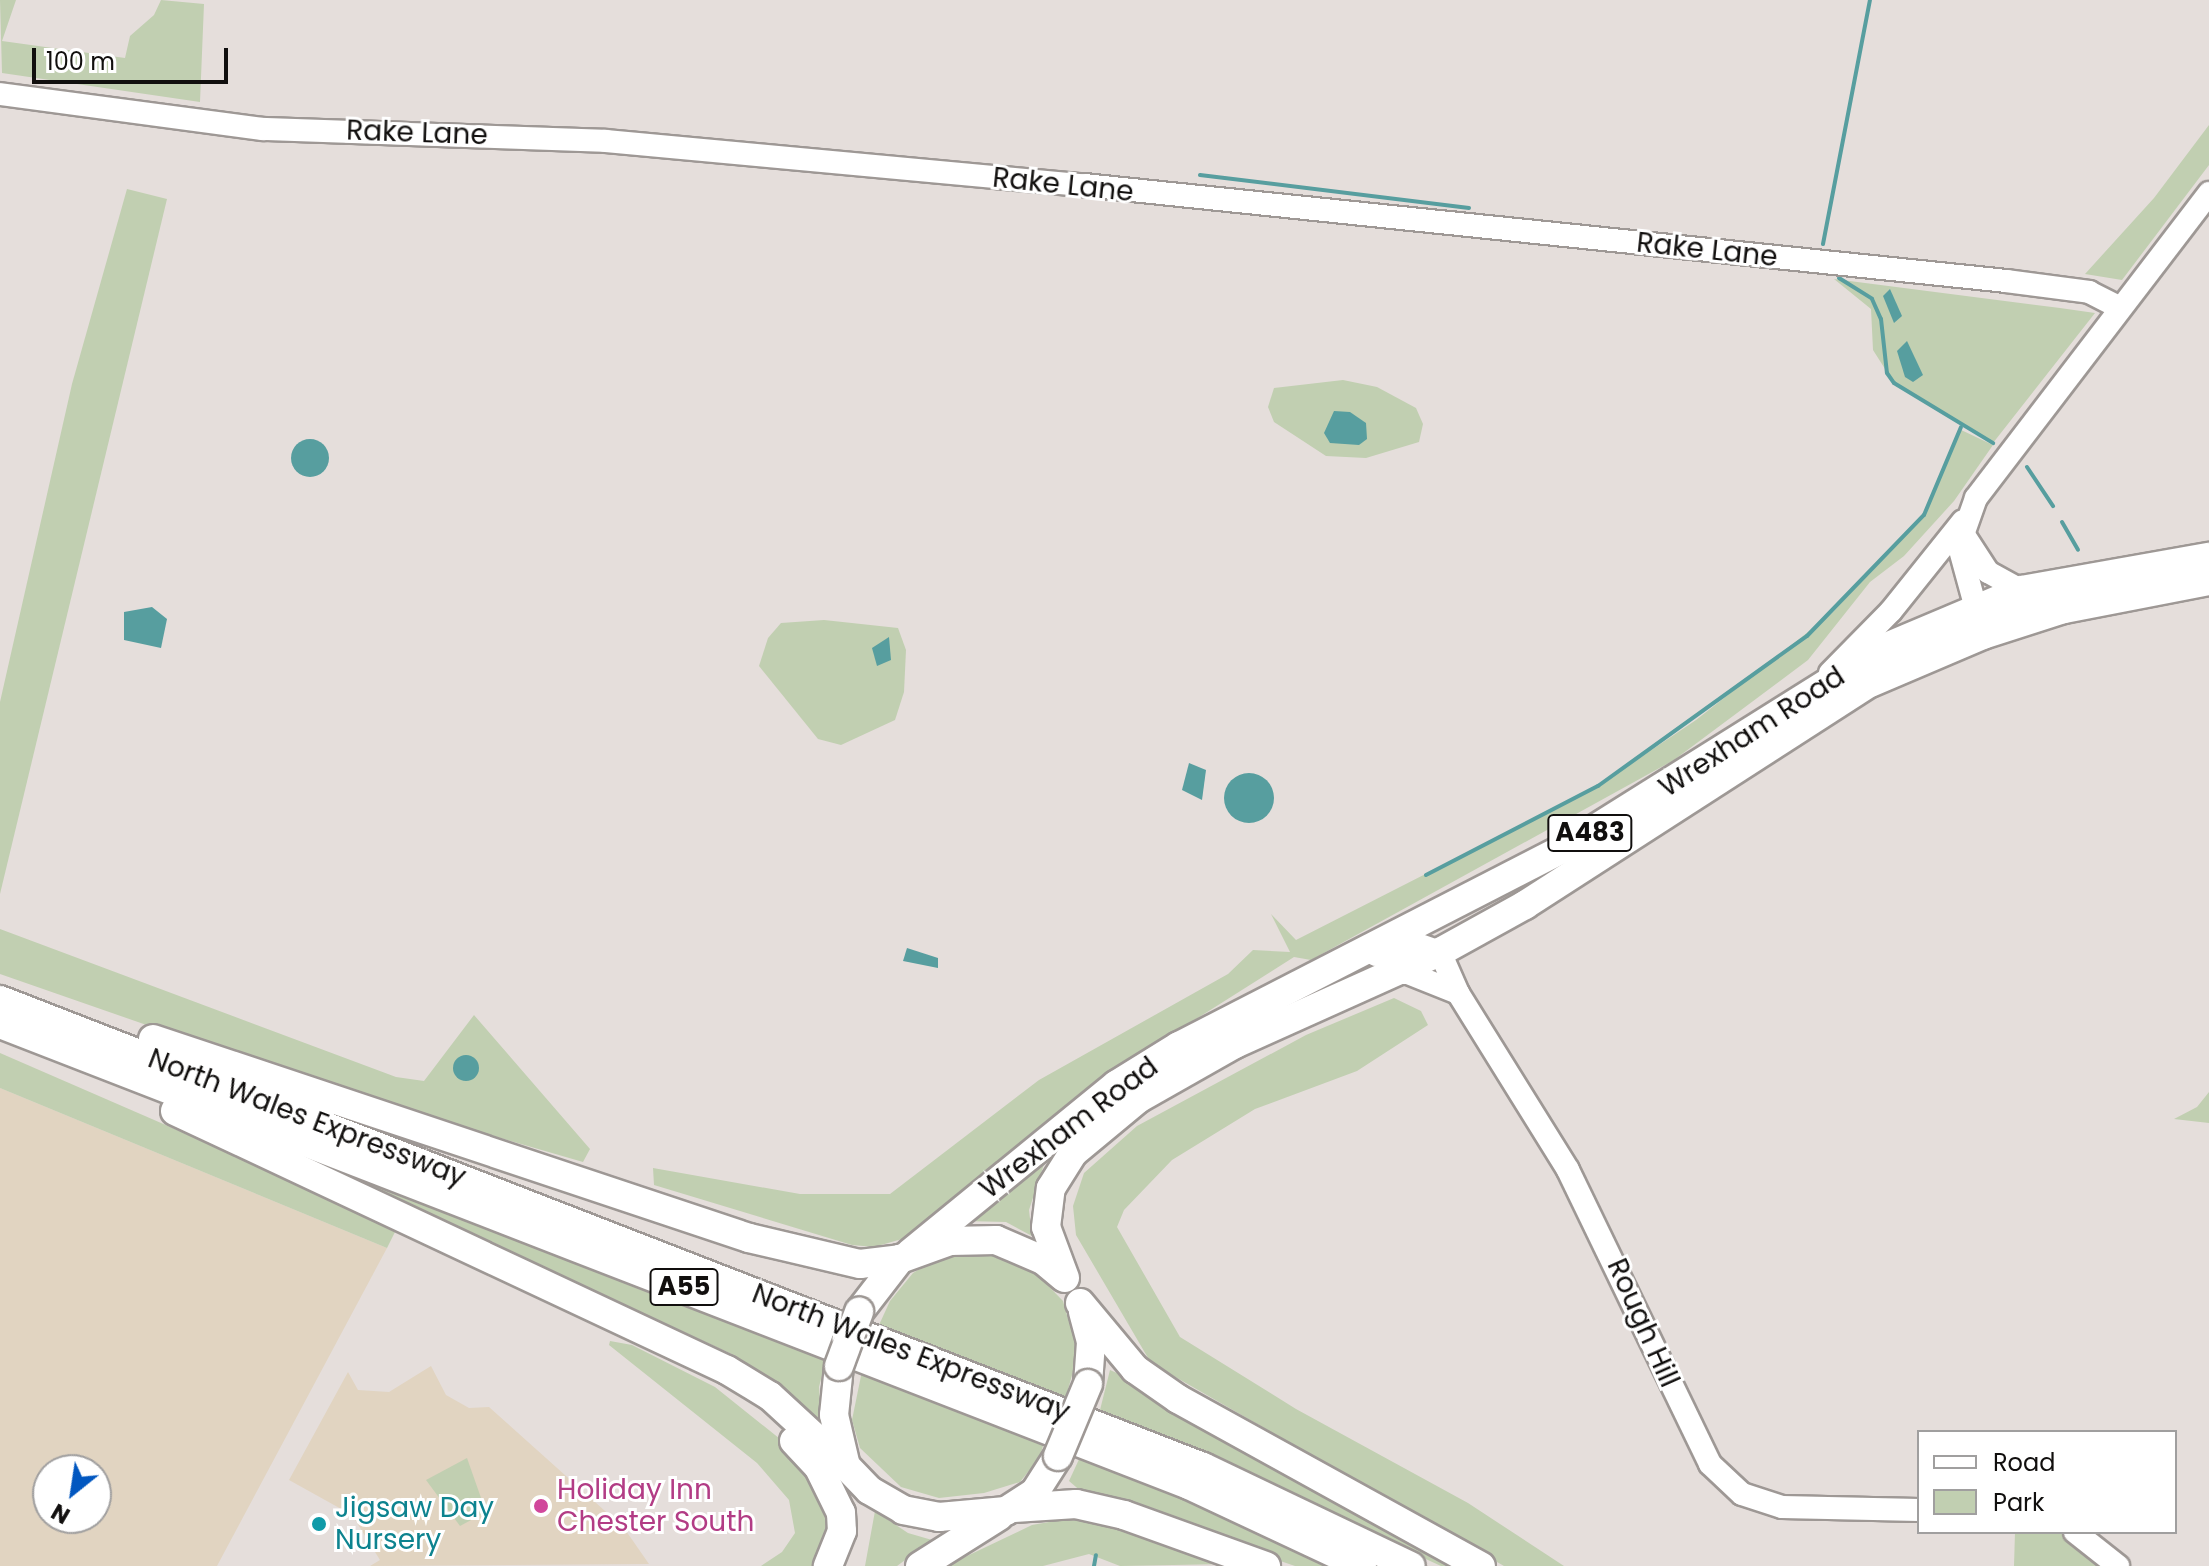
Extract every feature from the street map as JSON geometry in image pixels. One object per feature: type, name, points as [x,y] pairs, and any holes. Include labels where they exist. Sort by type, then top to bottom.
[{"type":"highway","name":"A483","points":[[1979,620],[2021,590],[2209,557]]},
{"type":"highway","name":"A483","points":[[1979,620],[2209,581]]},
{"type":"highway","name":"Wrexham Road","points":[[905,1256],[1116,1085],[1179,1046],[1353,961],[1652,797],[1815,688],[1884,648],[1979,620]]},
{"type":"highway","name":"Wrexham Road","points":[[1065,1278],[1046,1227],[1046,1206],[1073,1153],[1138,1099],[1235,1044],[1385,974],[1440,952],[1525,905],[1819,712],[1979,620]]},
{"type":"highway","points":[[0,986],[749,1238],[860,1264],[905,1256],[950,1241],[996,1240],[1043,1260],[1065,1278],[1080,1303],[1135,1369],[1178,1399],[1481,1566]]},
{"type":"highway","name":"North Wales Expressway","points":[[0,1000],[1203,1467],[1411,1566]]},
{"type":"highway","name":"North Wales Expressway","points":[[0,1024],[1189,1485],[1362,1566]]},
{"type":"highway","points":[[0,1035],[198,1120],[615,1320],[727,1370],[770,1396],[849,1471],[887,1502],[920,1514],[1076,1504],[1124,1515],[1266,1566]]},
{"type":"highway","points":[[850,1566],[860,1520],[835,1426],[839,1366],[859,1312],[905,1256]]},
{"type":"highway","points":[[920,1566],[1035,1492],[1058,1456],[1088,1384],[1091,1342],[1080,1303]]},
{"type":"highway","points":[[615,1320],[725,1383],[773,1418],[819,1468],[841,1513],[842,1531],[828,1566]]},
{"type":"street","name":"Rake Lane","points":[[0,94],[263,129],[606,141],[1084,185],[2006,281],[2089,292],[2120,308]]},
{"type":"street","points":[[1815,688],[1891,611],[1964,524],[1988,479],[2209,193]]},
{"type":"street","points":[[1964,524],[1988,572],[2021,590]]},
{"type":"street","points":[[1964,524],[1960,561],[1979,620]]},
{"type":"street","points":[[1353,961],[1414,943],[1440,952]]},
{"type":"street","name":"Rough Hill","points":[[1440,952],[1458,993],[1575,1183],[1710,1464],[1742,1494],[1782,1507],[1917,1510]]},
{"type":"street","points":[[1385,974],[1408,973],[1458,993]]},
{"type":"street","points":[[2078,1534],[2118,1566]]},
{"type":"shaded area","points":[[0,1088],[387,1248],[217,1566],[0,1566]]},
{"type":"shaded area","points":[[431,1366],[446,1395],[469,1408],[489,1407],[624,1528],[649,1564],[370,1566],[380,1560],[352,1515],[289,1480],[348,1372],[358,1390],[389,1392]]},
{"type":"green space","points":[[0,0],[16,0],[2,41],[125,58],[130,36],[154,15],[161,0],[204,4],[200,102],[2,73]]},
{"type":"green space","points":[[2209,125],[2209,165],[2122,280],[2085,274],[2154,198]]},
{"type":"green space","points":[[127,189],[167,199],[0,894],[0,702],[72,384]]},
{"type":"green space","points":[[1834,279],[2095,313],[1993,443],[1894,383],[1873,350],[1871,309]]},
{"type":"green space","points":[[1343,380],[1377,387],[1416,408],[1423,424],[1419,442],[1366,458],[1326,456],[1274,422],[1268,407],[1274,388]]},
{"type":"green space","points":[[1959,429],[1993,445],[1954,501],[1904,556],[1870,582],[1808,660],[1674,760],[1311,960],[1294,957],[1084,1090],[909,1237],[874,1247],[852,1245],[654,1185],[653,1168],[800,1194],[890,1194],[1039,1080],[1228,974],[1253,950],[1290,952],[1271,914],[1296,940],[1598,786],[1696,720],[1831,614],[1924,515]]},
{"type":"green space","points":[[824,620],[898,628],[906,650],[904,692],[895,720],[841,745],[818,739],[759,666],[768,638],[781,623]]},
{"type":"green space","points":[[0,929],[396,1077],[424,1081],[474,1015],[590,1149],[583,1162],[463,1127],[250,1061],[0,974]]},
{"type":"green space","points":[[1394,998],[1421,1011],[1428,1025],[1357,1071],[1255,1109],[1172,1160],[1124,1210],[1117,1227],[1180,1337],[1296,1409],[1468,1503],[1564,1566],[1504,1566],[1151,1363],[1076,1235],[1073,1206],[1084,1173],[1137,1126],[1306,1035]]},
{"type":"green space","points":[[0,1053],[398,1226],[387,1248],[0,1088]]},
{"type":"green space","points":[[2209,1092],[2209,1123],[2174,1119],[2197,1107]]},
{"type":"green space","points":[[262,1139],[826,1359],[819,1387],[822,1426],[736,1356]]},
{"type":"green space","points":[[1046,1158],[1029,1210],[1032,1236],[1006,1222],[965,1221]]},
{"type":"green space","points":[[978,1252],[1009,1256],[1032,1269],[1063,1301],[1078,1353],[1066,1397],[879,1325],[890,1301],[913,1273],[933,1261]]},
{"type":"green space","points":[[610,1341],[632,1345],[715,1387],[795,1451],[835,1518],[818,1566],[761,1566],[782,1552],[795,1533],[789,1500],[757,1463],[609,1345]]},
{"type":"green space","points":[[1110,1370],[1144,1385],[1470,1566],[1441,1566],[1100,1410]]},
{"type":"green space","points":[[862,1371],[1044,1442],[1040,1457],[1020,1482],[984,1493],[939,1498],[901,1487],[860,1448],[852,1420]]},
{"type":"green space","points":[[1081,1455],[1227,1514],[1339,1566],[1295,1566],[1083,1493],[1069,1481]]},
{"type":"green space","points":[[467,1458],[486,1512],[460,1526],[426,1480]]},
{"type":"green space","points":[[875,1511],[908,1533],[932,1540],[897,1566],[865,1566]]},
{"type":"green space","points":[[1066,1519],[1104,1525],[1226,1564],[1120,1566],[1089,1554],[1043,1566],[946,1566],[1032,1525]]},
{"type":"green space","points":[[2015,1534],[2062,1534],[2108,1566],[2014,1566]]},
{"type":"water","points":[[1890,289],[1902,316],[1894,323],[1883,296]]},
{"type":"water","points":[[1907,341],[1923,375],[1913,382],[1905,377],[1897,351]]},
{"type":"water","points":[[1334,411],[1350,412],[1366,423],[1367,439],[1359,445],[1330,443],[1324,433]]},
{"type":"water","points":[[310,439],[323,445],[329,458],[323,471],[310,477],[297,471],[291,458],[297,445]]},
{"type":"water","points":[[152,607],[167,619],[161,648],[124,640],[124,612]]},
{"type":"water","points":[[889,637],[891,660],[877,666],[872,648]]},
{"type":"water","points":[[1189,763],[1206,770],[1202,800],[1182,790]]},
{"type":"water","points":[[1249,773],[1266,781],[1274,798],[1266,815],[1249,823],[1232,815],[1224,798],[1232,781]]},
{"type":"water","points":[[907,948],[938,958],[938,968],[903,961]]},
{"type":"water","points":[[466,1055],[475,1059],[479,1068],[475,1077],[466,1081],[457,1077],[453,1068],[457,1059]]},
{"type":"waterway","points":[[1823,244],[1870,0]]},
{"type":"waterway","points":[[1200,175],[1469,208]]},
{"type":"waterway","points":[[1839,278],[1872,299],[1881,319],[1887,373],[1894,383],[1993,443]]},
{"type":"waterway","points":[[1426,875],[1598,786],[1807,636],[1924,515],[1961,427]]},
{"type":"waterway","points":[[2027,467],[2053,506]]},
{"type":"waterway","points":[[2062,522],[2078,550]]},
{"type":"waterway","points":[[1094,1566],[1096,1555]]},
{"type":"place","name":"Holiday Inn Chester South","points":[[541,1506]]},
{"type":"place","name":"Jigsaw Day Nursery","points":[[319,1524]]}]
